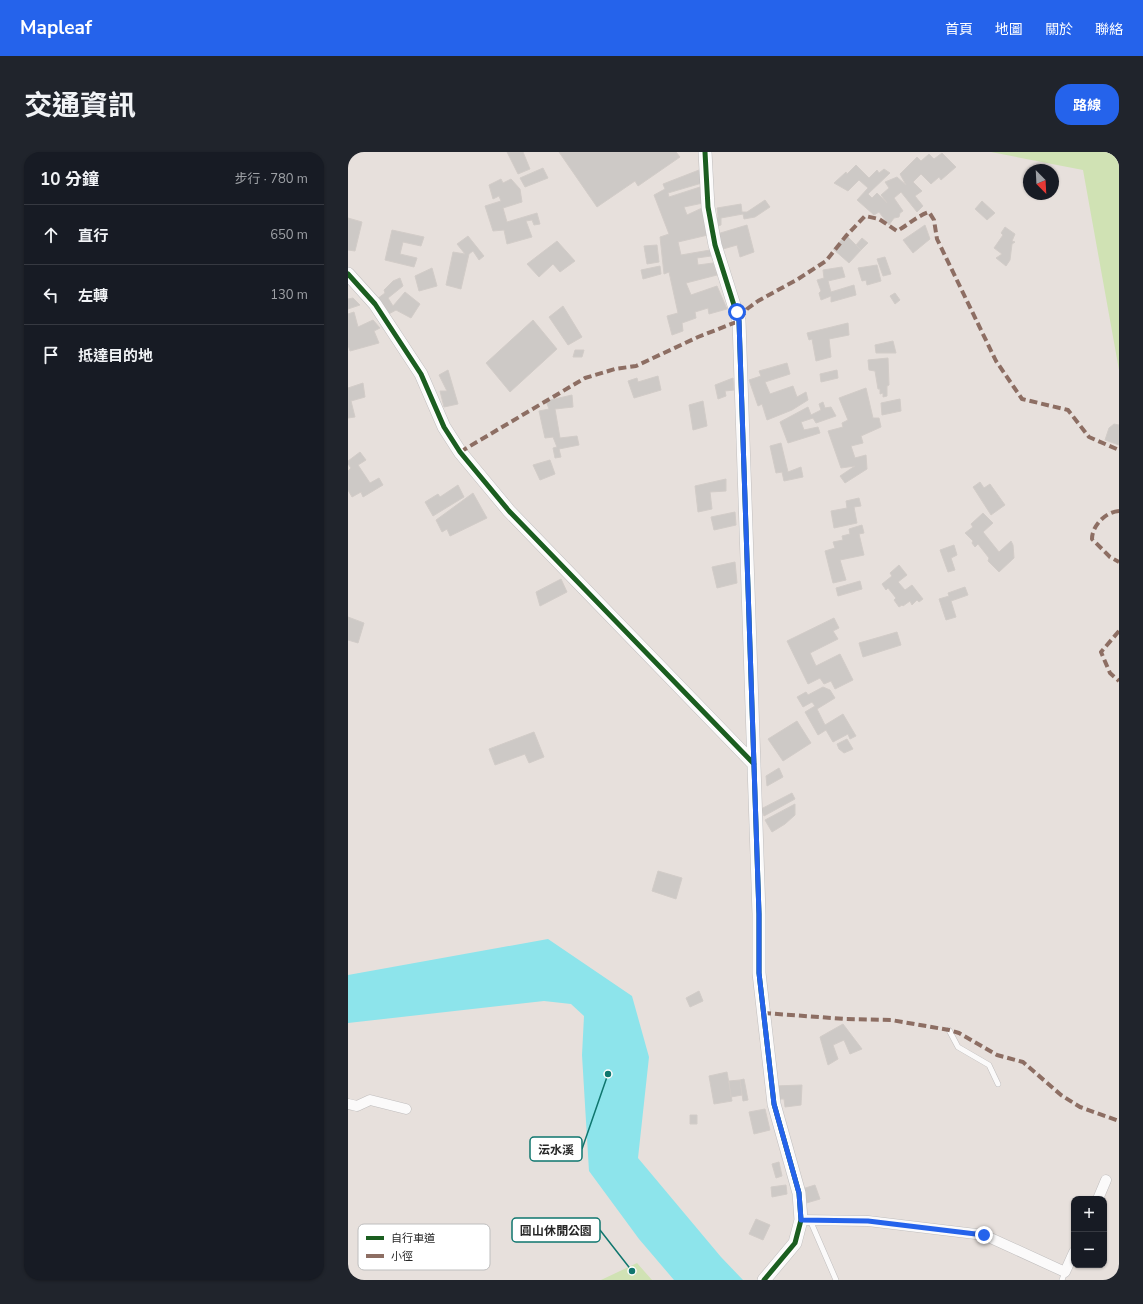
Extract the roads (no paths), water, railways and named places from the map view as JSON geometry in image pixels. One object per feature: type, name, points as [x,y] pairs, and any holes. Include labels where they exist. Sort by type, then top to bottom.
[{"type":"street","points":[[705,152],[708,207],[714,237],[739,321],[759,914],[759,973],[774,1104],[805,1220],[795,1243],[764,1280]]},
{"type":"street","points":[[348,274],[380,311],[421,374],[444,427],[460,452],[515,517],[754,764]]},
{"type":"street","points":[[348,1104],[357,1106],[370,1100],[406,1109]]},
{"type":"street","points":[[1099,1196],[1106,1180]]},
{"type":"street","points":[[805,1220],[868,1221],[984,1235],[1063,1276],[1071,1259]]},
{"type":"lane","points":[[949,1030],[958,1047],[989,1065],[998,1084]]},
{"type":"lane","points":[[805,1220],[836,1280]]},
{"type":"water","points":[[548,939],[632,996],[649,1057],[638,1158],[721,1257],[743,1280],[674,1280],[639,1239],[589,1171],[582,1055],[584,1016],[571,1004],[544,1001],[348,1023],[348,975]]},
{"type":"place","name":"沄水溪","points":[[608,1074]]},
{"type":"place","name":"圓山休閒公園","points":[[632,1271]]}]
